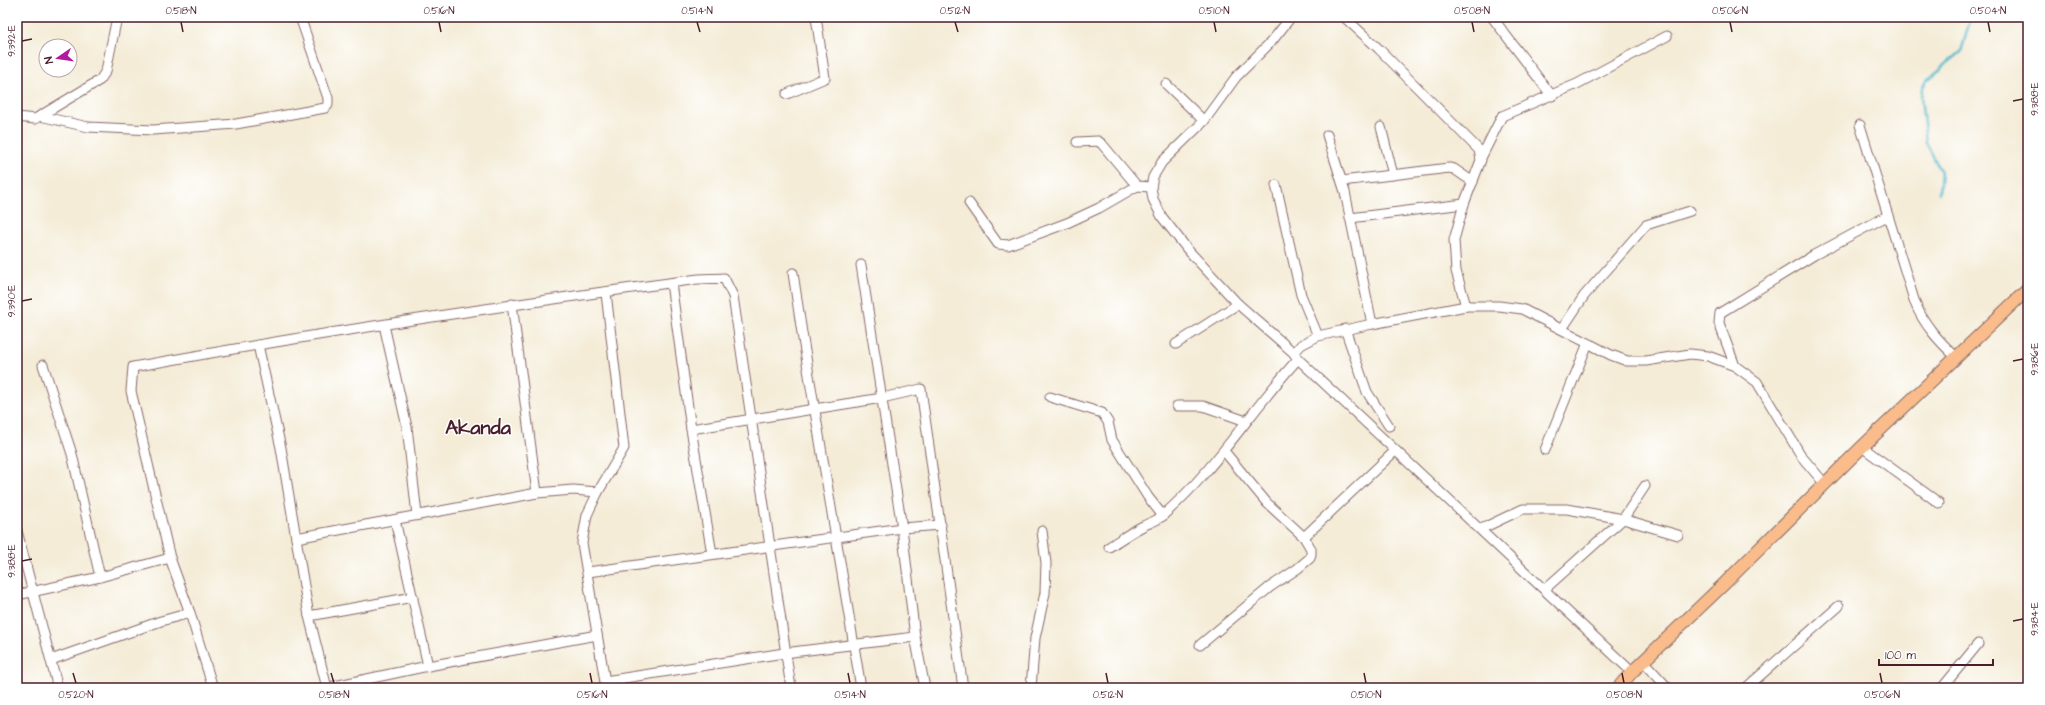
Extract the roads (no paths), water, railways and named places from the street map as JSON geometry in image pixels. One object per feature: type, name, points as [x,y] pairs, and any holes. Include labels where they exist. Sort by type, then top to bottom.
[{"type":"main road","points":[[1618,688],[1643,661],[1724,584],[1862,446],[2028,289]]},
{"type":"street","points":[[17,117],[35,119],[100,80],[106,71],[117,17]]},
{"type":"street","points":[[40,116],[88,127],[154,130],[236,124],[325,108],[328,106],[328,98],[300,17]]},
{"type":"street","points":[[787,94],[825,78],[816,17]]},
{"type":"street","points":[[1291,17],[1272,41],[1236,77],[1204,121],[1162,162],[1153,177],[1151,187],[1153,199],[1174,232],[1238,304],[1296,356],[1395,451],[1481,528],[1632,672]]},
{"type":"street","points":[[1344,17],[1379,49],[1480,150],[1482,156]]},
{"type":"street","points":[[1492,17],[1552,96]]},
{"type":"street","points":[[1466,306],[1456,271],[1454,240],[1464,204],[1482,156],[1502,116],[1552,96],[1666,36]]},
{"type":"street","points":[[1166,84],[1204,121]]},
{"type":"street","points":[[1860,125],[1887,216],[1901,254],[1920,315],[1933,335],[1956,357]]},
{"type":"street","points":[[1382,127],[1393,175]]},
{"type":"street","points":[[1327,135],[1342,181],[1372,324]]},
{"type":"street","points":[[1077,142],[1098,142],[1102,144],[1137,186]]},
{"type":"street","points":[[1342,181],[1449,168],[1454,169],[1472,182]]},
{"type":"street","points":[[1276,185],[1301,295],[1318,336]]},
{"type":"street","points":[[969,203],[998,244],[1008,245],[1067,223],[1100,208],[1137,186],[1151,187]]},
{"type":"street","points":[[1350,218],[1464,204]]},
{"type":"street","points":[[1562,329],[1584,296],[1646,225],[1690,212]]},
{"type":"street","points":[[1735,366],[1719,323],[1720,313],[1814,256],[1887,216]]},
{"type":"street","points":[[861,265],[902,528],[915,637],[924,688]]},
{"type":"street","points":[[793,273],[861,688]]},
{"type":"street","points":[[213,688],[190,613],[170,558],[131,390],[133,366],[512,304],[606,293],[705,278],[724,278],[733,296],[770,546],[784,653],[791,688]]},
{"type":"street","points":[[671,283],[691,430],[712,554]]},
{"type":"street","points":[[606,293],[624,448],[598,492],[587,515],[582,543],[606,684],[784,653],[853,646],[915,637]]},
{"type":"street","points":[[512,304],[538,493]]},
{"type":"street","points":[[1176,344],[1238,304]]},
{"type":"street","points":[[1109,547],[1163,516],[1224,451],[1296,356],[1301,345],[1318,336],[1345,329],[1466,306],[1499,306],[1522,309],[1627,361],[1646,362],[1690,354],[1708,356],[1735,366],[1757,382],[1802,457],[1824,483]]},
{"type":"street","points":[[384,325],[407,427],[417,515]]},
{"type":"street","points":[[1345,329],[1367,392],[1389,426]]},
{"type":"street","points":[[1545,450],[1588,343]]},
{"type":"street","points":[[258,345],[281,448],[309,616],[326,688],[428,666],[597,635]]},
{"type":"street","points":[[43,365],[72,454],[100,577]]},
{"type":"street","points":[[691,430],[814,408],[882,398],[921,389],[963,688]]},
{"type":"street","points":[[1050,397],[1102,413],[1106,416],[1112,440],[1148,497],[1163,516]]},
{"type":"street","points":[[1177,406],[1203,406],[1246,421]]},
{"type":"street","points":[[1862,446],[1939,503]]},
{"type":"street","points":[[1200,645],[1270,587],[1310,558],[1312,549],[1304,537],[1267,503],[1224,451]]},
{"type":"street","points":[[1304,537],[1395,451]]},
{"type":"street","points":[[1545,589],[1623,519],[1645,486]]},
{"type":"street","points":[[296,538],[538,493],[573,490],[598,492]]},
{"type":"street","points":[[1481,528],[1523,509],[1567,509],[1623,519],[1678,535]]},
{"type":"street","points":[[395,520],[428,666]]},
{"type":"street","points":[[588,572],[902,528],[941,525]]},
{"type":"street","points":[[17,531],[58,688]]},
{"type":"street","points":[[1031,688],[1035,638],[1045,593],[1046,563],[1042,531]]},
{"type":"street","points":[[17,595],[100,577],[170,558]]},
{"type":"street","points":[[309,616],[413,597]]},
{"type":"street","points":[[1746,688],[1839,606]]},
{"type":"street","points":[[51,660],[161,621],[190,613]]},
{"type":"street","points":[[1942,688],[1978,644]]},
{"type":"street","points":[[1643,661],[1668,688]]},
{"type":"waterway","points":[[1939,193],[1941,172],[1926,142],[1921,97],[1922,89],[1926,81],[1961,52],[1969,24],[1973,17]]},
{"type":"district","name":"Akanda","points":[[478,427]]}]
